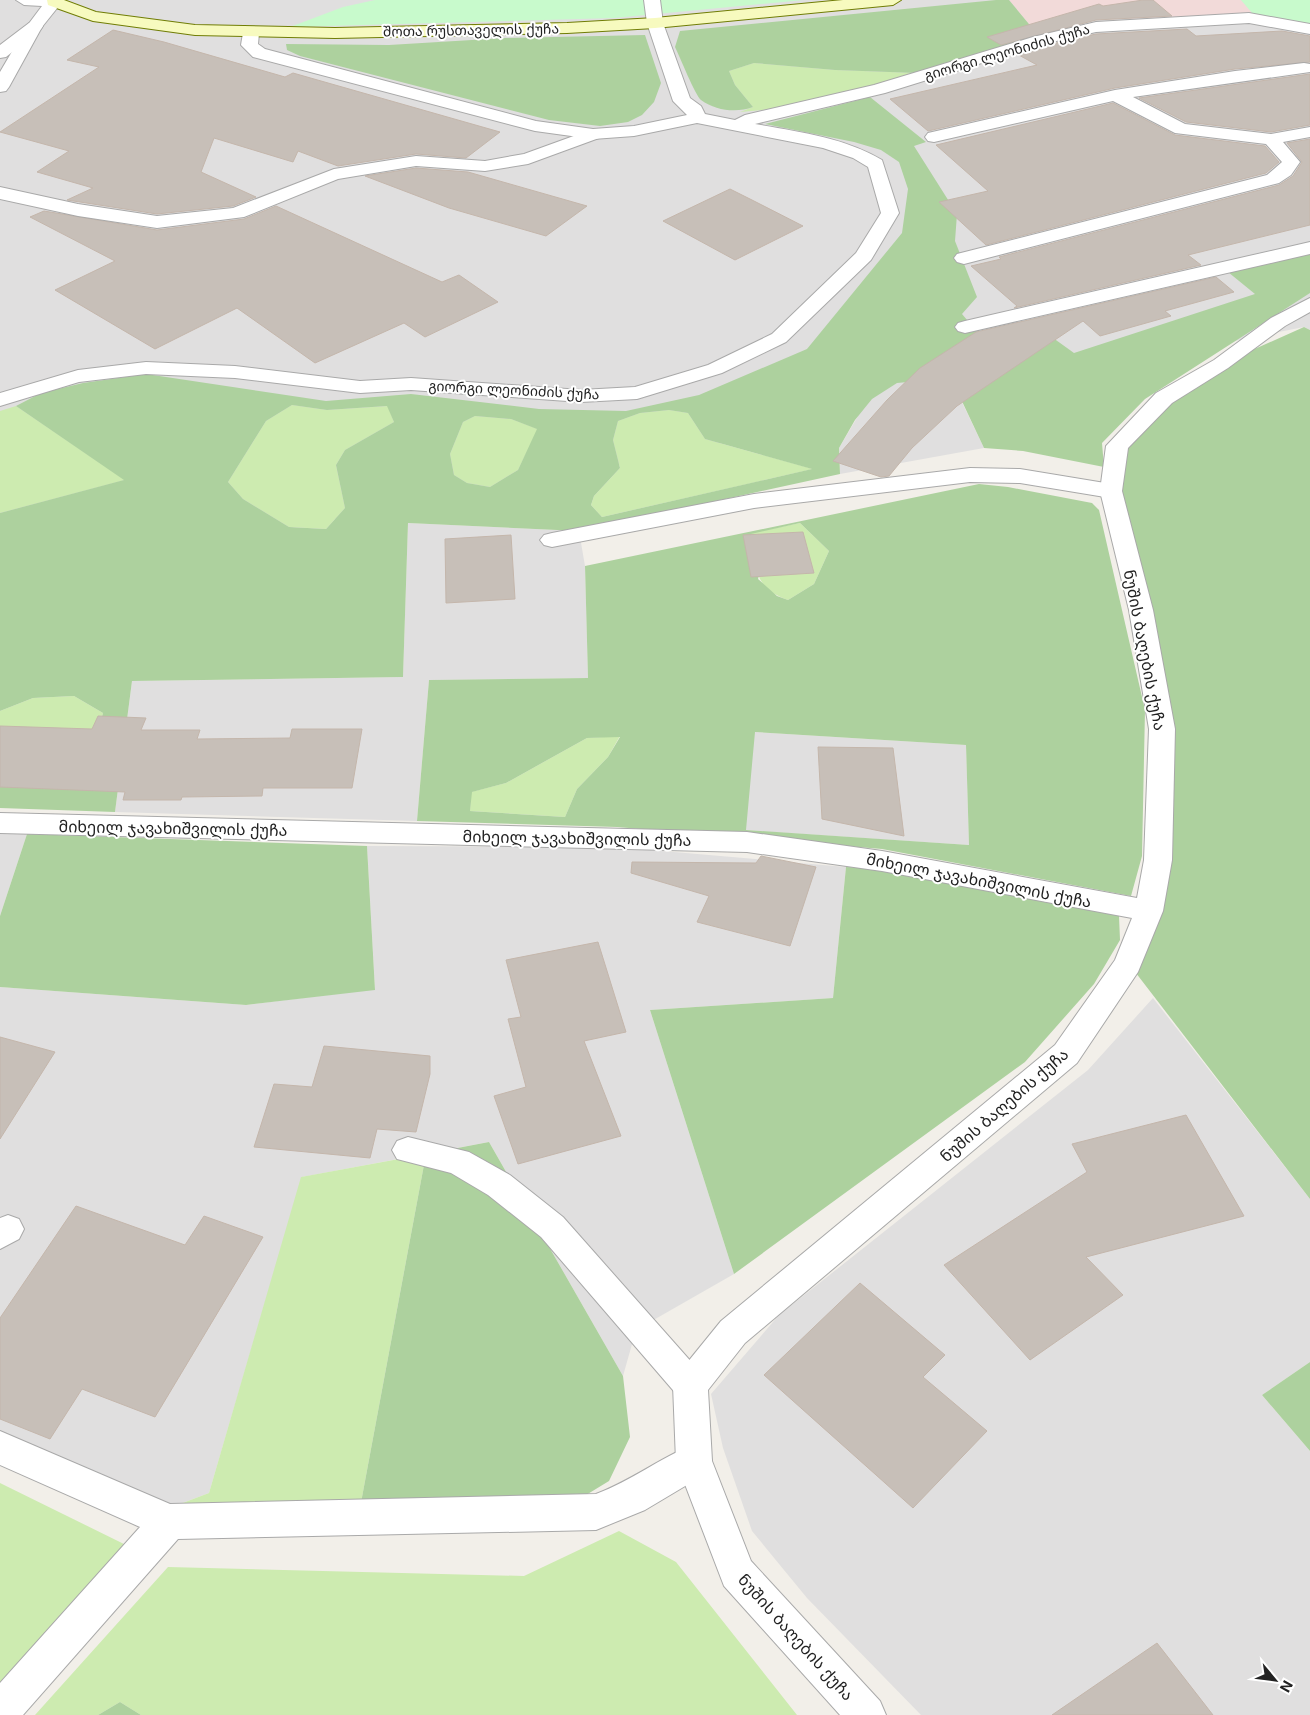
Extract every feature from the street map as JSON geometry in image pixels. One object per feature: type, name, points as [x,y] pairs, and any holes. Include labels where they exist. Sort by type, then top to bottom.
[{"type":"main road","name":"შოთა რუსთაველის ქუჩა","points":[[55,1],[93,16],[127,22],[195,30],[251,33],[449,32],[655,23],[893,0]]},
{"type":"street","points":[[24,0],[55,1]]},
{"type":"street","points":[[652,0],[655,23],[682,101],[695,110],[697,118]]},
{"type":"street","points":[[0,87],[35,26],[55,1]]},
{"type":"street","name":"გიორგი ლეონიძის ქუჩა","points":[[739,125],[751,119],[878,89],[1039,40],[1096,27],[1249,18],[1310,29]]},
{"type":"street","points":[[0,53],[35,26]]},
{"type":"street","name":"გიორგი ლეონიძის ქუჩა","points":[[0,400],[33,388],[78,376],[146,368],[235,372],[360,387],[411,384],[581,396],[637,393],[715,369],[779,338],[864,256],[890,213],[876,164],[859,154],[827,143],[697,118],[634,131],[593,134],[535,126],[259,52],[249,45],[251,33]]},
{"type":"street","points":[[934,138],[1115,95],[1235,76],[1304,68]]},
{"type":"street","points":[[1115,95],[1181,129],[1271,139],[1310,132]]},
{"type":"street","points":[[0,193],[78,210],[157,222],[237,213],[334,174],[416,161],[485,166],[528,160],[593,134]]},
{"type":"street","points":[[964,258],[1272,179],[1285,171],[1291,162],[1271,139]]},
{"type":"street","points":[[964,327],[1310,248]]},
{"type":"street","name":"ნუშის ბაღების ქუჩა","points":[[866,1715],[737,1573],[694,1461],[690,1385],[733,1332],[1066,1054],[1128,964],[1149,911],[1158,860],[1162,729],[1141,610],[1111,491],[1116,446],[1164,398],[1221,364],[1278,322],[1310,304]]},
{"type":"street","points":[[552,540],[754,501],[970,475],[1020,476],[1111,491]]},
{"type":"street","name":"მიხეილ ჯავახიშვილის ქუჩა","points":[[0,823],[748,842],[882,860],[1149,911]]},
{"type":"street","points":[[408,1150],[458,1161],[500,1185],[552,1227],[690,1385]]},
{"type":"street","points":[[0,1448],[169,1522],[596,1512],[632,1498],[694,1461]]},
{"type":"street","points":[[0,1712],[169,1522]]},
{"type":"shaded area","points":[[0,0],[1310,0],[1310,330],[1304,327],[959,396],[984,448],[840,474],[839,448],[858,416],[0,585]]},
{"type":"shaded area","points":[[1009,0],[1241,0],[1253,14],[1094,20],[1038,35]]},
{"type":"shaded area","points":[[408,523],[579,531],[585,566],[588,678],[429,680],[417,821],[115,812],[132,681],[403,677]]},
{"type":"shaded area","points":[[754,732],[966,745],[969,845],[745,830]]},
{"type":"shaded area","points":[[0,833],[27,834],[0,916]]},
{"type":"shaded area","points":[[367,846],[616,847],[846,867],[833,998],[650,1010],[734,1274],[636,1330],[623,1376],[489,1142],[302,1177],[209,1493],[151,1515],[0,1439],[0,987],[246,1005],[375,989]]},
{"type":"shaded area","points":[[1153,998],[1310,1199],[1310,1362],[1262,1395],[1310,1451],[1310,1715],[921,1715],[807,1598],[752,1531],[723,1448],[711,1394],[779,1315],[1088,1070]]},
{"type":"green space","points":[[375,0],[804,0],[614,18],[290,27],[343,7]]},
{"type":"green space","points":[[1009,0],[1038,35],[916,73],[835,70],[754,63],[729,71],[735,85],[753,107],[747,109],[720,109],[701,100],[691,84],[675,47],[680,31]]},
{"type":"green space","points":[[1241,0],[1310,0],[1310,24],[1253,14]]},
{"type":"green space","points":[[645,35],[661,83],[654,102],[642,115],[628,122],[600,126],[549,120],[300,56],[287,50],[286,44],[389,45],[505,38]]},
{"type":"green space","points":[[754,63],[835,70],[916,73],[807,103],[740,112],[753,107],[735,85],[729,71]]},
{"type":"green space","points":[[870,97],[926,142],[914,146],[957,214],[955,241],[977,297],[962,314],[989,346],[1042,330],[1074,353],[1255,294],[1228,272],[1310,251],[1310,293],[1145,399],[1102,443],[1104,467],[1023,451],[984,448],[951,378],[897,383],[872,399],[855,420],[839,448],[840,474],[579,531],[408,523],[403,677],[132,681],[115,812],[0,808],[0,761],[94,747],[103,713],[74,696],[33,698],[0,711],[0,513],[124,480],[16,406],[41,393],[83,383],[146,374],[326,401],[411,394],[539,409],[626,411],[699,395],[807,349],[902,233],[908,189],[899,162],[881,150],[854,142],[765,124]],"holes":[[[292,405],[327,410],[387,406],[394,422],[345,450],[336,465],[345,508],[326,529],[289,527],[243,499],[228,482],[266,421]],[[669,410],[688,413],[705,439],[812,469],[602,517],[591,505],[594,496],[620,468],[613,440],[618,421],[640,413]],[[475,416],[511,419],[537,429],[518,470],[490,487],[467,483],[454,475],[450,454],[463,422]]]},
{"type":"green space","points":[[1304,327],[1310,330],[1310,1199],[1129,964],[1149,911],[1162,729],[1114,508],[1117,446],[1221,364]]},
{"type":"green space","points":[[292,405],[327,410],[388,406],[394,422],[345,450],[336,465],[345,508],[326,529],[289,527],[243,499],[228,482],[266,421]]},
{"type":"green space","points":[[16,406],[125,480],[0,513],[0,411]]},
{"type":"green space","points":[[669,410],[688,413],[705,439],[813,469],[602,517],[591,505],[594,496],[620,468],[613,440],[618,421],[640,413]]},
{"type":"green space","points":[[475,416],[511,419],[538,429],[518,470],[490,487],[467,483],[454,475],[450,454],[463,422]]},
{"type":"green space","points":[[979,484],[1008,487],[1092,503],[1099,510],[1145,710],[1142,856],[1131,896],[882,849],[617,827],[417,821],[429,680],[588,678],[585,566]],"holes":[[[800,523],[829,551],[814,584],[788,600],[777,596],[758,579],[762,564],[751,534]],[[755,732],[966,745],[969,845],[746,830]],[[620,737],[608,757],[577,789],[565,817],[470,811],[472,792],[506,783],[587,738]]]},
{"type":"green space","points":[[800,523],[829,551],[814,584],[788,600],[776,595],[762,582],[755,565],[751,533]]},
{"type":"green space","points":[[74,696],[103,713],[94,747],[0,761],[0,711],[33,698]]},
{"type":"green space","points":[[620,736],[608,757],[577,789],[565,817],[470,811],[471,792],[506,783],[587,738]]},
{"type":"green space","points":[[27,834],[367,846],[375,990],[246,1005],[0,987],[0,916]]},
{"type":"green space","points":[[846,867],[876,868],[1119,916],[1120,940],[1094,984],[1025,1062],[734,1274],[650,1010],[833,998]]},
{"type":"green space","points":[[489,1142],[623,1376],[630,1437],[609,1481],[568,1506],[357,1524],[426,1154]]},
{"type":"green space","points":[[426,1154],[357,1524],[151,1515],[209,1493],[301,1177]]},
{"type":"green space","points":[[1310,1362],[1310,1451],[1262,1395]]},
{"type":"green space","points":[[0,1483],[126,1545],[0,1687]]},
{"type":"green space","points":[[619,1531],[676,1562],[797,1715],[141,1715],[120,1702],[98,1715],[35,1715],[168,1567],[524,1576]]},
{"type":"green space","points":[[120,1702],[141,1715],[98,1715]]},
{"type":"building","points":[[1153,0],[1172,16],[1096,20],[1001,45],[987,37],[1099,4],[1103,6]]},
{"type":"building","points":[[1187,29],[1196,36],[1282,31],[1310,36],[1310,62],[1235,69],[1115,88],[928,131],[890,99],[1037,65],[1017,54],[1043,46],[1096,34]]},
{"type":"building","points":[[113,30],[164,42],[285,77],[293,73],[500,132],[466,158],[416,154],[338,166],[298,151],[293,162],[214,138],[201,172],[256,197],[233,206],[157,214],[67,200],[93,188],[37,172],[69,151],[0,132],[99,67],[67,60]]},
{"type":"building","points":[[1310,74],[1310,125],[1271,132],[1186,122],[1139,98]]},
{"type":"building","points":[[1113,103],[1175,135],[1265,146],[1279,162],[1266,173],[986,245],[939,202],[988,191],[936,145]]},
{"type":"building","points":[[1310,139],[1310,225],[1188,255],[1201,265],[1014,308],[1017,306],[971,266],[1001,259],[999,257],[1279,185],[1293,176],[1302,162],[1287,143]]},
{"type":"building","points":[[416,168],[468,172],[587,206],[546,236],[449,208],[365,176]]},
{"type":"building","points":[[730,189],[803,226],[735,260],[663,221]]},
{"type":"building","points":[[276,206],[442,282],[459,275],[498,302],[425,337],[404,323],[315,363],[237,308],[155,349],[55,290],[115,261],[30,217],[44,211],[157,230],[244,219]]},
{"type":"building","points":[[1216,277],[1234,292],[1165,311],[1171,316],[1100,336],[1083,321],[957,406],[912,448],[889,476],[881,477],[833,461],[887,400],[920,368],[976,332]]},
{"type":"building","points":[[803,532],[814,573],[751,577],[743,535]]},
{"type":"building","points":[[511,535],[515,599],[446,603],[445,539]]},
{"type":"building","points":[[98,716],[146,718],[141,730],[200,730],[197,739],[290,738],[292,729],[362,729],[352,788],[263,788],[262,796],[182,797],[181,800],[123,800],[125,792],[0,787],[0,726],[92,729]]},
{"type":"building","points":[[818,747],[893,748],[904,836],[822,819]]},
{"type":"building","points":[[761,856],[816,867],[790,946],[697,922],[709,896],[631,873],[632,862],[756,863]]},
{"type":"building","points":[[598,942],[626,1032],[584,1041],[621,1136],[518,1164],[494,1096],[526,1087],[508,1019],[521,1017],[506,960]]},
{"type":"building","points":[[0,1037],[55,1052],[0,1139]]},
{"type":"building","points":[[324,1046],[430,1056],[430,1074],[416,1132],[377,1129],[370,1158],[254,1147],[274,1084],[312,1087]]},
{"type":"building","points":[[1186,1115],[1244,1216],[1086,1257],[1123,1295],[1030,1360],[944,1265],[1087,1172],[1072,1144]]},
{"type":"building","points":[[76,1206],[185,1245],[204,1216],[263,1237],[155,1417],[82,1389],[50,1439],[0,1419],[0,1318]]},
{"type":"building","points":[[860,1283],[945,1355],[923,1377],[987,1431],[913,1508],[764,1375]]},
{"type":"building","points":[[1157,1643],[1213,1715],[1052,1715]]}]
